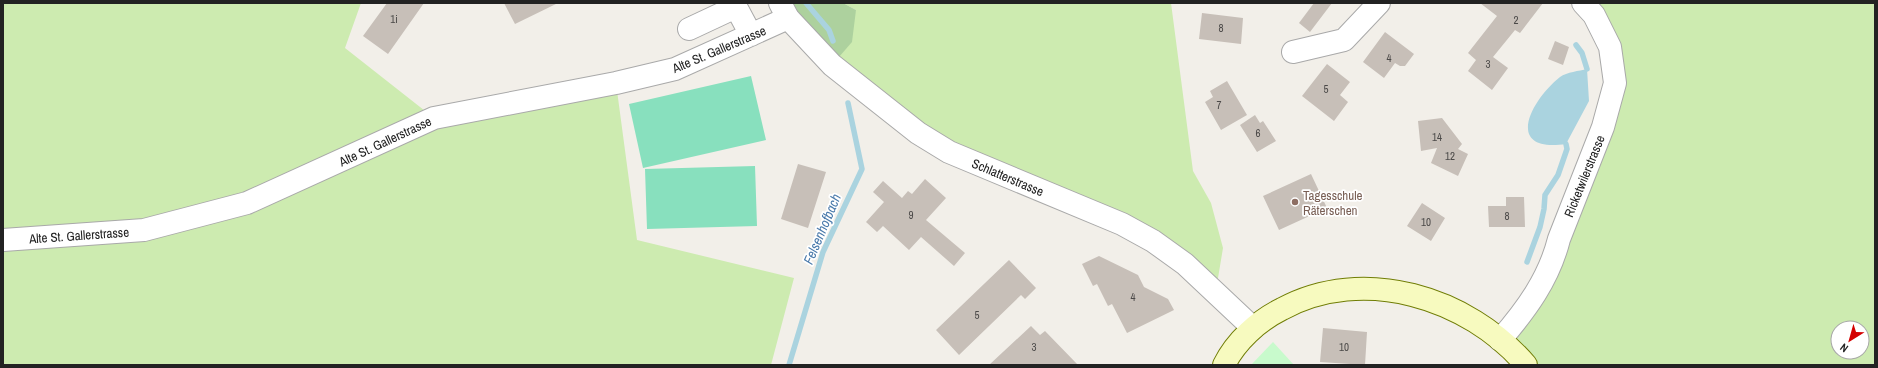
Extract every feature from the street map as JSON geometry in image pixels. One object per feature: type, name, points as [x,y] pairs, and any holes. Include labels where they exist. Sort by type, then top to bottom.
[{"type":"main road","points":[[1224,365],[1239,343],[1253,328],[1270,315],[1296,301],[1328,291],[1369,288],[1397,291],[1427,299],[1460,313],[1481,325],[1500,340],[1526,365]]},
{"type":"street","points":[[1293,52],[1344,40],[1379,3]]},
{"type":"street","name":"Ricketwilerstrasse","points":[[1500,340],[1521,316],[1540,288],[1555,255],[1559,239],[1603,127],[1615,83],[1610,47],[1594,15],[1582,3]]},
{"type":"street","points":[[689,29],[736,7],[751,35]]},
{"type":"street","name":"Alte St. Gallerstrasse","points":[[3,240],[144,230],[247,203],[434,118],[616,83],[675,69],[751,35],[784,11]]},
{"type":"street","name":"Schlatterstrasse","points":[[784,11],[832,65],[918,133],[949,152],[1122,224],[1153,241],[1185,264],[1253,328]]},
{"type":"green space","points":[[3,3],[361,3],[345,48],[434,118],[616,83],[637,240],[794,278],[771,365],[3,365]]},
{"type":"green space","points":[[780,3],[843,3],[856,10],[852,42],[832,65]]},
{"type":"green space","points":[[843,3],[1171,3],[1193,171],[1211,203],[1223,248],[1218,278],[1210,287],[1185,264],[1008,178],[832,65],[856,10]]},
{"type":"green space","points":[[1583,3],[1875,3],[1875,365],[1526,365],[1500,340],[1521,316],[1615,83]]},
{"type":"green space","points":[[751,76],[766,140],[643,168],[629,104]]},
{"type":"green space","points":[[755,166],[757,226],[647,229],[645,169]]},
{"type":"green space","points":[[1273,342],[1294,365],[1251,365]]},
{"type":"water","points":[[1587,69],[1589,101],[1566,144],[1546,145],[1534,140],[1529,133],[1528,122],[1540,98],[1563,75]]},
{"type":"building","points":[[387,3],[424,3],[388,54],[363,36]]},
{"type":"building","points":[[504,3],[558,3],[515,24]]},
{"type":"building","points":[[1314,3],[1332,3],[1310,32],[1299,23]]},
{"type":"building","points":[[1480,3],[1543,3],[1520,33],[1515,30],[1493,57],[1508,68],[1492,90],[1468,71],[1476,60],[1468,53],[1497,16]]},
{"type":"building","points":[[1202,13],[1243,18],[1241,44],[1199,39]]},
{"type":"building","points":[[1385,32],[1414,54],[1405,66],[1400,66],[1395,63],[1384,78],[1363,62]]},
{"type":"building","points":[[1555,41],[1569,47],[1563,65],[1548,59]]},
{"type":"building","points":[[1327,64],[1350,82],[1340,95],[1348,102],[1334,121],[1302,96]]},
{"type":"building","points":[[1227,81],[1247,115],[1221,130],[1205,102],[1213,97],[1210,91]]},
{"type":"building","points":[[1255,115],[1260,123],[1263,121],[1276,141],[1257,152],[1240,125]]},
{"type":"building","points":[[1442,118],[1462,144],[1458,149],[1468,154],[1458,176],[1431,163],[1437,148],[1421,151],[1418,121]]},
{"type":"building","points":[[798,164],[826,172],[808,228],[781,219]]},
{"type":"building","name":"Tagesschule Räterschen","points":[[1311,174],[1327,208],[1279,230],[1263,196]]},
{"type":"building","points":[[925,179],[946,198],[926,220],[965,253],[954,266],[921,237],[909,250],[883,226],[877,232],[866,222],[884,202],[873,192],[883,181],[902,198],[908,191],[912,194]]},
{"type":"building","points":[[1506,197],[1524,197],[1525,227],[1489,227],[1488,206],[1506,206]]},
{"type":"building","points":[[1422,203],[1445,218],[1431,241],[1407,226]]},
{"type":"building","points":[[1099,256],[1138,275],[1144,287],[1168,299],[1174,310],[1127,333],[1112,304],[1108,306],[1097,284],[1093,286],[1082,264]]},
{"type":"building","points":[[1009,260],[1036,288],[1025,299],[1021,295],[959,355],[936,330]]},
{"type":"building","points":[[1031,326],[1040,335],[1045,331],[1078,365],[989,365]]},
{"type":"building","points":[[1323,328],[1367,332],[1365,365],[1320,362]]},
{"type":"waterway","name":"Felsenhofbach","points":[[806,3],[829,30],[833,41]]},
{"type":"waterway","points":[[1576,45],[1582,53],[1587,69]]},
{"type":"waterway","name":"Felsenhofbach","points":[[789,365],[823,252],[862,169],[848,103]]},
{"type":"waterway","points":[[1527,262],[1540,227],[1545,195],[1558,175],[1567,149],[1566,144]]},
{"type":"place","name":"Tagesschule Räterschen","points":[[1295,202]]}]
